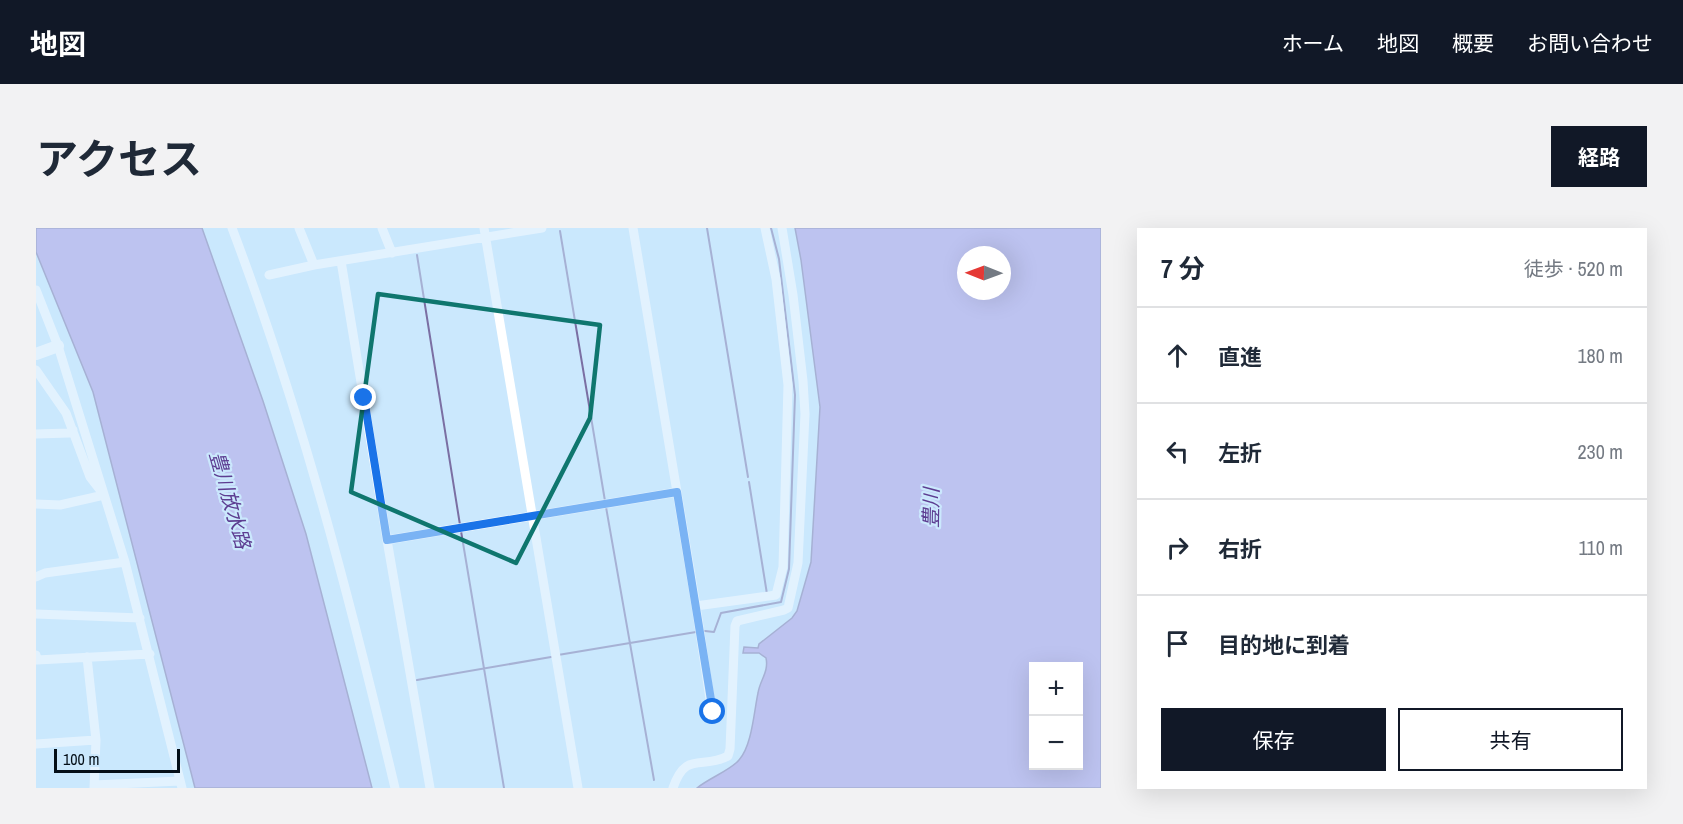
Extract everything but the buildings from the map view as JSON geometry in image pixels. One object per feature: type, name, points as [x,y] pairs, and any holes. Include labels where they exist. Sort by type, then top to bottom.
[{"type":"street","points":[[232,228],[283,375],[327,521],[395,788]]},
{"type":"street","points":[[299,228],[314,265]]},
{"type":"street","points":[[382,228],[392,253]]},
{"type":"street","points":[[269,275],[314,265],[392,253],[485,233],[542,228]]},
{"type":"street","points":[[633,228],[713,718]]},
{"type":"street","points":[[696,606],[776,595],[783,567],[788,385],[776,279],[765,228]]},
{"type":"street","points":[[673,788],[677,776],[685,767],[692,763],[728,756],[735,626],[737,621],[744,618],[789,608],[798,563],[805,414],[797,327],[782,228]]},
{"type":"street","points":[[485,233],[578,788]]},
{"type":"street","points":[[341,261],[430,788]]},
{"type":"street","points":[[36,290],[58,346],[125,562],[181,784],[94,787],[96,740],[87,657]]},
{"type":"street","points":[[36,354],[58,346]]},
{"type":"street","points":[[36,370],[66,413],[90,477],[104,495]]},
{"type":"street","points":[[36,434],[69,433],[73,430]]},
{"type":"street","points":[[387,540],[677,492]]},
{"type":"street","points":[[36,504],[60,505],[104,495]]},
{"type":"street","points":[[36,577],[45,573],[125,562]]},
{"type":"street","points":[[36,614],[140,618]]},
{"type":"street","points":[[36,655],[37,660],[150,654]]},
{"type":"street","points":[[36,744],[96,740]]},
{"type":"highlighted area","points":[[378,294],[600,325],[590,418],[516,563],[351,492]]},
{"type":"water","name":"豊川放水路","points":[[36,228],[202,228],[263,401],[306,534],[372,788],[195,788],[93,392],[36,252]]},
{"type":"water","name":"豊川","points":[[795,228],[1101,228],[1101,788],[697,788],[739,760],[750,737],[759,688],[767,663],[766,658],[759,653],[743,653],[744,647],[758,648],[759,644],[792,618],[797,611],[811,562],[820,407]]},
{"type":"waterway","points":[[707,228],[748,477]]},
{"type":"waterway","points":[[705,631],[714,632],[721,613],[781,602],[789,569],[795,395],[779,259],[771,228]]},
{"type":"waterway","points":[[560,231],[605,501]]},
{"type":"waterway","points":[[417,255],[460,525]]},
{"type":"waterway","points":[[749,482],[767,594]]},
{"type":"waterway","points":[[606,507],[654,780]]},
{"type":"waterway","points":[[461,531],[504,788]]},
{"type":"waterway","points":[[558,655],[696,632]]},
{"type":"waterway","points":[[417,680],[551,657]]},
{"type":"route","points":[[364,398],[387,540],[677,492],[713,712]]}]
